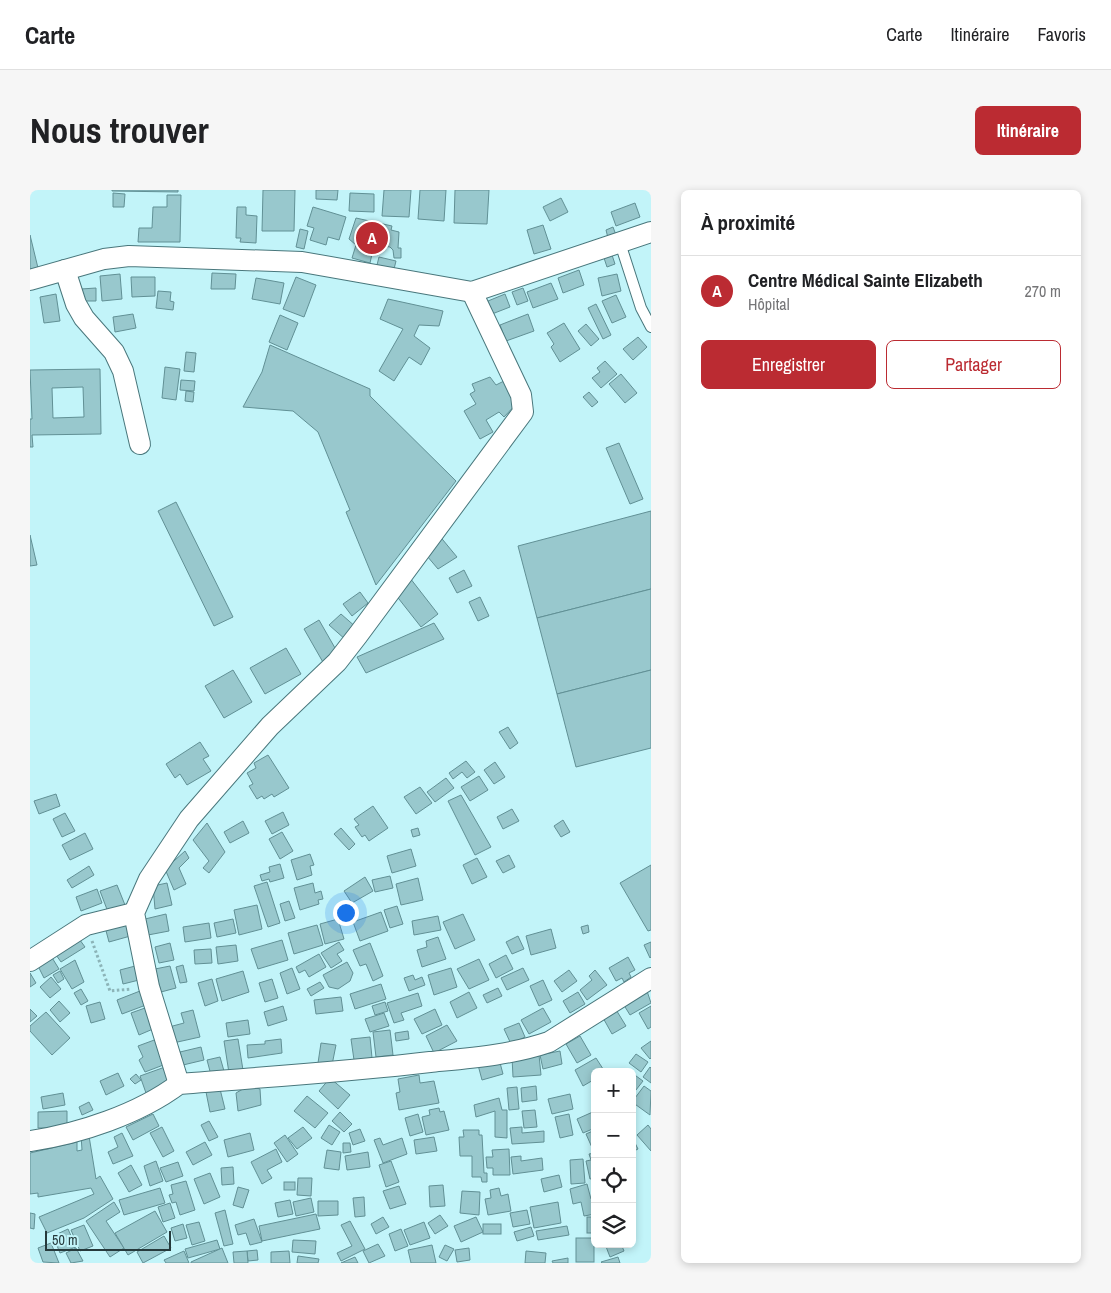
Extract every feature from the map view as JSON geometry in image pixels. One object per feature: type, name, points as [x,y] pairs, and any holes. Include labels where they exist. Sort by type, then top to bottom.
[{"type":"street","points":[[30,280],[104,260],[129,256],[302,262],[472,292],[620,244],[651,232]]},
{"type":"street","points":[[65,270],[76,304],[84,318],[114,352],[123,370],[140,444]]},
{"type":"street","points":[[179,1084],[149,986],[134,913],[149,879],[189,819],[270,726],[337,662],[523,412],[521,395],[472,292]]},
{"type":"street","points":[[30,961],[86,925],[134,913]]},
{"type":"street","points":[[30,1141],[50,1138],[130,1113],[159,1099],[179,1084],[389,1067],[506,1053],[531,1048],[549,1042],[651,978]]},
{"type":"lane","points":[[620,244],[641,308],[651,327]]},
{"type":"path","points":[[86,925],[110,991],[149,986]]},
{"type":"building","points":[[178,190],[178,192],[112,191]]},
{"type":"building","points":[[263,190],[295,190],[294,231],[262,231]]},
{"type":"building","points":[[316,190],[338,190],[337,200],[316,199]]},
{"type":"building","points":[[384,190],[411,190],[409,217],[382,216]]},
{"type":"building","points":[[420,190],[446,190],[444,221],[418,219]]},
{"type":"building","points":[[455,190],[489,190],[487,224],[454,223]]},
{"type":"building","points":[[113,193],[125,194],[124,207],[113,207]]},
{"type":"building","points":[[350,193],[374,194],[374,212],[349,211]]},
{"type":"building","points":[[167,195],[181,195],[180,242],[138,242],[139,228],[152,228],[153,207],[167,207]]},
{"type":"building","points":[[561,198],[568,212],[550,221],[543,207]]},
{"type":"building","points":[[635,203],[640,217],[616,226],[611,212]]},
{"type":"building","points":[[237,207],[246,207],[246,215],[257,216],[256,243],[240,242],[241,238],[236,238]]},
{"type":"building","points":[[313,207],[346,217],[339,240],[328,237],[326,245],[310,240],[314,228],[307,226]]},
{"type":"building","points":[[356,218],[392,226],[391,230],[399,232],[398,248],[401,248],[401,258],[394,258],[393,250],[390,247],[374,245],[370,263],[352,258],[356,245],[349,239]]},
{"type":"building","points":[[543,225],[551,249],[534,254],[527,230]]},
{"type":"building","points":[[613,227],[616,235],[608,238],[606,230]]},
{"type":"building","points":[[300,229],[308,231],[304,249],[296,247]]},
{"type":"building","points":[[30,235],[38,268],[30,270]]},
{"type":"building","points":[[612,255],[615,264],[607,267],[604,258]]},
{"type":"building","points":[[379,257],[396,261],[394,269],[377,265]]},
{"type":"building","points":[[579,270],[584,285],[563,293],[558,278]]},
{"type":"building","points":[[212,273],[236,274],[235,289],[211,289]]},
{"type":"building","points":[[120,274],[122,299],[102,301],[100,276]]},
{"type":"building","points":[[617,274],[621,291],[602,296],[598,278]]},
{"type":"building","points":[[131,277],[155,277],[155,296],[132,297]]},
{"type":"building","points":[[296,277],[316,285],[304,317],[283,309]]},
{"type":"building","points":[[256,278],[284,283],[280,304],[252,299]]},
{"type":"building","points":[[551,283],[558,299],[533,308],[527,292]]},
{"type":"building","points":[[96,288],[96,301],[82,301],[81,289]]},
{"type":"building","points":[[523,288],[528,301],[517,305],[512,292]]},
{"type":"building","points":[[158,291],[171,292],[170,301],[174,302],[173,310],[156,308]]},
{"type":"building","points":[[56,294],[60,321],[44,323],[40,297]]},
{"type":"building","points":[[505,294],[510,307],[492,314],[488,301]]},
{"type":"building","points":[[616,295],[626,317],[612,323],[602,301]]},
{"type":"building","points":[[388,299],[443,311],[439,326],[419,325],[414,336],[430,348],[421,365],[409,357],[394,381],[379,371],[403,329],[380,319]]},
{"type":"building","points":[[596,304],[611,335],[603,339],[588,308]]},
{"type":"building","points":[[133,314],[136,328],[115,332],[113,317]]},
{"type":"building","points":[[528,314],[534,331],[506,341],[500,325]]},
{"type":"building","points":[[280,315],[298,323],[287,350],[269,342]]},
{"type":"building","points":[[564,323],[580,349],[560,362],[551,347],[554,344],[547,333]]},
{"type":"building","points":[[586,324],[599,339],[591,346],[578,331]]},
{"type":"building","points":[[638,337],[647,347],[633,360],[623,349]]},
{"type":"building","points":[[270,345],[370,389],[370,396],[456,481],[376,585],[346,512],[350,510],[318,432],[293,411],[243,407],[262,372]]},
{"type":"building","points":[[186,352],[196,353],[194,372],[184,371]]},
{"type":"building","points":[[605,361],[617,374],[601,388],[592,378],[600,372],[597,368]]},
{"type":"building","points":[[165,367],[180,369],[176,400],[162,398]]},
{"type":"building","points":[[100,369],[101,434],[32,435],[33,447],[30,447],[30,419],[32,419],[30,370]],"holes":[[[83,387],[84,417],[53,418],[52,388]]]},
{"type":"building","points":[[621,374],[637,393],[625,403],[609,384]]},
{"type":"building","points":[[490,377],[496,385],[504,381],[518,402],[504,417],[499,412],[486,420],[493,432],[480,439],[464,411],[476,404],[470,394],[475,391],[472,384]]},
{"type":"building","points":[[181,380],[195,381],[194,391],[180,390]]},
{"type":"building","points":[[186,391],[194,392],[193,402],[185,401]]},
{"type":"building","points":[[589,392],[598,402],[592,407],[583,397]]},
{"type":"building","points":[[619,443],[643,499],[630,504],[606,448]]},
{"type":"building","points":[[176,502],[233,617],[214,626],[158,511]]},
{"type":"building","points":[[651,511],[651,589],[537,618],[518,546]]},
{"type":"building","points":[[438,534],[457,557],[438,569],[427,556]]},
{"type":"building","points":[[30,535],[37,565],[30,566]]},
{"type":"building","points":[[464,570],[472,586],[457,593],[449,578]]},
{"type":"building","points":[[410,578],[438,614],[421,627],[395,594]]},
{"type":"building","points":[[651,589],[651,670],[557,694],[537,618]]},
{"type":"building","points":[[360,592],[368,603],[352,616],[343,604]]},
{"type":"building","points":[[480,597],[489,616],[478,621],[469,602]]},
{"type":"building","points":[[341,614],[357,628],[346,640],[329,625]]},
{"type":"building","points":[[319,620],[339,655],[324,664],[304,629]]},
{"type":"building","points":[[434,623],[444,639],[366,673],[357,657]]},
{"type":"building","points":[[286,648],[301,674],[265,694],[250,668]]},
{"type":"building","points":[[233,670],[252,702],[224,718],[205,686]]},
{"type":"building","points":[[651,670],[651,748],[576,767],[557,694]]},
{"type":"building","points":[[508,727],[518,743],[510,749],[499,732]]},
{"type":"building","points":[[200,742],[209,756],[203,759],[211,771],[187,785],[180,774],[175,778],[166,764]]},
{"type":"building","points":[[268,755],[289,788],[274,797],[272,794],[264,799],[262,796],[257,799],[249,786],[253,784],[247,773],[256,768],[254,763]]},
{"type":"building","points":[[466,761],[475,772],[467,778],[462,772],[453,779],[449,773]]},
{"type":"building","points":[[495,762],[505,777],[494,784],[484,770]]},
{"type":"building","points":[[479,776],[488,790],[470,801],[461,787]]},
{"type":"building","points":[[446,778],[454,788],[435,802],[427,792]]},
{"type":"building","points":[[420,787],[432,803],[416,814],[404,797]]},
{"type":"building","points":[[56,794],[60,806],[39,814],[34,801]]},
{"type":"building","points":[[461,795],[491,847],[475,855],[448,801]]},
{"type":"building","points":[[373,806],[388,828],[369,841],[365,835],[362,837],[355,827],[359,825],[354,819]]},
{"type":"building","points":[[512,809],[519,821],[503,829],[497,817]]},
{"type":"building","points":[[283,812],[289,825],[272,834],[265,821]]},
{"type":"building","points":[[65,813],[75,831],[62,837],[53,819]]},
{"type":"building","points":[[563,820],[570,832],[561,837],[554,826]]},
{"type":"building","points":[[243,821],[249,833],[230,843],[224,832]]},
{"type":"building","points":[[207,823],[225,852],[209,873],[203,868],[209,861],[193,840]]},
{"type":"building","points":[[341,828],[355,844],[349,850],[334,834]]},
{"type":"building","points":[[418,828],[420,835],[413,837],[411,830]]},
{"type":"building","points":[[282,832],[293,851],[280,859],[269,839]]},
{"type":"building","points":[[85,833],[93,849],[70,860],[62,845]]},
{"type":"building","points":[[411,849],[416,866],[392,873],[387,856]]},
{"type":"building","points":[[185,851],[189,858],[179,868],[186,884],[174,890],[165,869]]},
{"type":"building","points":[[310,854],[314,865],[310,866],[312,875],[297,880],[291,860]]},
{"type":"building","points":[[509,855],[515,867],[503,873],[496,861]]},
{"type":"building","points":[[477,858],[487,877],[472,884],[463,865]]},
{"type":"building","points":[[280,864],[284,878],[270,882],[269,879],[262,881],[260,875],[270,872],[269,867]]},
{"type":"building","points":[[651,865],[651,930],[648,931],[620,883]]},
{"type":"building","points":[[89,866],[94,875],[72,888],[67,880]]},
{"type":"building","points":[[390,876],[393,888],[375,892],[372,880]]},
{"type":"building","points":[[365,877],[373,891],[352,903],[344,891]]},
{"type":"building","points":[[418,878],[423,900],[401,905],[396,884]]},
{"type":"building","points":[[267,882],[280,923],[268,927],[254,886]]},
{"type":"building","points":[[167,883],[172,905],[155,909],[153,886]]},
{"type":"building","points":[[313,883],[315,893],[321,891],[323,899],[318,900],[319,904],[300,910],[294,888]]},
{"type":"building","points":[[117,885],[125,905],[108,912],[100,891]]},
{"type":"building","points":[[97,889],[102,903],[81,911],[76,897]]},
{"type":"building","points":[[289,901],[295,918],[285,921],[280,904]]},
{"type":"building","points":[[257,905],[262,929],[239,935],[234,910]]},
{"type":"building","points":[[397,906],[403,924],[390,928],[384,910]]},
{"type":"building","points":[[381,912],[388,931],[360,941],[353,922]]},
{"type":"building","points":[[166,914],[169,931],[148,935],[145,919]]},
{"type":"building","points":[[463,914],[475,940],[455,949],[443,922]]},
{"type":"building","points":[[438,916],[441,930],[414,935],[412,921]]},
{"type":"building","points":[[233,919],[236,933],[217,937],[214,923]]},
{"type":"building","points":[[338,919],[344,939],[325,944],[320,924]]},
{"type":"building","points":[[130,921],[134,935],[109,942],[105,927]]},
{"type":"building","points":[[209,923],[211,938],[185,942],[183,927]]},
{"type":"building","points":[[317,925],[323,945],[294,954],[288,933]]},
{"type":"building","points":[[588,925],[589,932],[583,934],[581,927]]},
{"type":"building","points":[[551,929],[556,948],[531,955],[526,936]]},
{"type":"building","points":[[77,936],[85,947],[61,962],[54,952]]},
{"type":"building","points":[[518,936],[524,949],[512,954],[506,942]]},
{"type":"building","points":[[438,937],[446,959],[422,967],[417,950],[427,947],[426,941]]},
{"type":"building","points":[[282,940],[288,960],[258,969],[251,949]]},
{"type":"building","points":[[339,942],[344,950],[337,954],[342,961],[331,968],[321,953]]},
{"type":"building","points":[[651,942],[651,957],[650,958],[644,945]]},
{"type":"building","points":[[170,943],[174,960],[159,963],[155,947]]},
{"type":"building","points":[[370,943],[383,976],[373,981],[366,964],[360,966],[353,950]]},
{"type":"building","points":[[236,945],[238,961],[218,964],[216,947]]},
{"type":"building","points":[[211,949],[212,963],[195,964],[194,950]]},
{"type":"building","points":[[319,954],[326,967],[309,977],[305,970],[299,973],[296,967]]},
{"type":"building","points":[[506,955],[513,969],[496,978],[489,964]]},
{"type":"building","points":[[51,956],[59,969],[44,978],[37,964]]},
{"type":"building","points":[[628,957],[635,970],[629,973],[631,977],[624,982],[622,978],[616,981],[609,968]]},
{"type":"building","points":[[479,959],[489,980],[469,989],[457,969]]},
{"type":"building","points":[[75,960],[84,982],[72,989],[60,969]]},
{"type":"building","points":[[347,962],[353,973],[350,981],[338,989],[329,987],[323,975]]},
{"type":"building","points":[[139,965],[143,979],[123,984],[120,970]]},
{"type":"building","points":[[183,965],[187,982],[180,983],[176,967]]},
{"type":"building","points":[[170,966],[176,988],[161,992],[155,969]]},
{"type":"building","points":[[292,968],[300,989],[287,994],[280,973]]},
{"type":"building","points":[[451,968],[457,987],[434,995],[428,975]]},
{"type":"building","points":[[523,968],[529,980],[507,990],[501,978]]},
{"type":"building","points":[[569,970],[577,981],[562,992],[554,981]]},
{"type":"building","points":[[595,970],[607,985],[587,1000],[580,990],[592,980],[589,976]]},
{"type":"building","points":[[60,971],[64,979],[58,983],[53,975]]},
{"type":"building","points":[[243,971],[249,992],[222,1001],[216,979]]},
{"type":"building","points":[[30,973],[36,983],[30,987]]},
{"type":"building","points":[[413,975],[415,980],[422,977],[425,985],[409,991],[404,978]]},
{"type":"building","points":[[51,977],[61,989],[50,998],[40,987]]},
{"type":"building","points":[[212,979],[218,1001],[205,1006],[198,983]]},
{"type":"building","points":[[272,979],[278,998],[265,1002],[259,983]]},
{"type":"building","points":[[543,980],[552,1000],[539,1006],[530,986]]},
{"type":"building","points":[[320,982],[324,988],[311,996],[307,989]]},
{"type":"building","points":[[381,984],[386,999],[355,1009],[350,994]]},
{"type":"building","points":[[498,988],[502,996],[487,1003],[483,995]]},
{"type":"building","points":[[646,988],[651,1003],[630,1015],[622,1002]]},
{"type":"building","points":[[81,989],[88,1001],[81,1005],[74,993]]},
{"type":"building","points":[[140,991],[146,1005],[122,1014],[117,1000]]},
{"type":"building","points":[[469,992],[477,1008],[457,1018],[450,1002]]},
{"type":"building","points":[[578,992],[585,1004],[570,1013],[563,1001]]},
{"type":"building","points":[[418,993],[422,1006],[401,1013],[404,1020],[394,1023],[387,1003]]},
{"type":"building","points":[[341,997],[343,1011],[316,1014],[314,1000]]},
{"type":"building","points":[[59,1001],[70,1013],[60,1022],[50,1010]]},
{"type":"building","points":[[100,1002],[105,1019],[91,1023],[86,1006]]},
{"type":"building","points":[[385,1002],[388,1011],[375,1015],[372,1006]]},
{"type":"building","points":[[283,1006],[287,1020],[268,1026],[264,1012]]},
{"type":"building","points":[[651,1006],[651,1027],[648,1029],[639,1013]]},
{"type":"building","points":[[145,1008],[153,1029],[139,1035],[131,1013]]},
{"type":"building","points":[[543,1008],[551,1022],[529,1034],[521,1020]]},
{"type":"building","points":[[615,1008],[626,1026],[612,1034],[602,1016]]},
{"type":"building","points":[[30,1009],[37,1016],[30,1022]]},
{"type":"building","points":[[435,1009],[442,1025],[422,1034],[414,1019]]},
{"type":"building","points":[[193,1010],[200,1037],[173,1043],[169,1027],[184,1023],[181,1013]]},
{"type":"building","points":[[46,1012],[70,1038],[52,1055],[30,1031],[30,1026]]},
{"type":"building","points":[[384,1013],[389,1026],[370,1032],[365,1019]]},
{"type":"building","points":[[248,1020],[250,1034],[228,1037],[226,1023]]},
{"type":"building","points":[[519,1023],[525,1037],[511,1044],[504,1029]]},
{"type":"building","points":[[447,1025],[457,1041],[434,1053],[426,1036]]},
{"type":"building","points":[[390,1030],[393,1055],[376,1057],[373,1032]]},
{"type":"building","points":[[408,1031],[409,1039],[396,1041],[395,1033]]},
{"type":"building","points":[[580,1036],[591,1055],[577,1063],[566,1044]]},
{"type":"building","points":[[370,1037],[372,1058],[354,1060],[351,1039]]},
{"type":"building","points":[[157,1039],[166,1064],[145,1072],[139,1060],[143,1057],[138,1046]]},
{"type":"building","points":[[238,1039],[243,1070],[229,1073],[224,1041]]},
{"type":"building","points":[[281,1039],[282,1053],[248,1058],[247,1045],[265,1044],[265,1041]]},
{"type":"building","points":[[651,1041],[651,1058],[650,1059],[641,1048]]},
{"type":"building","points":[[321,1043],[336,1045],[332,1065],[318,1063]]},
{"type":"building","points":[[201,1047],[204,1060],[183,1065],[180,1052]]},
{"type":"building","points":[[560,1051],[562,1064],[543,1069],[540,1055]]},
{"type":"building","points":[[636,1054],[648,1062],[641,1072],[629,1063]]},
{"type":"building","points":[[539,1055],[541,1075],[513,1077],[512,1057]]},
{"type":"building","points":[[220,1057],[224,1071],[211,1075],[207,1060]]},
{"type":"building","points":[[596,1058],[602,1068],[591,1068],[591,1081],[583,1086],[575,1070]]},
{"type":"building","points":[[499,1059],[503,1074],[482,1080],[478,1065]]},
{"type":"building","points":[[165,1067],[171,1084],[146,1093],[140,1076]]},
{"type":"building","points":[[651,1068],[651,1083],[643,1077]]},
{"type":"building","points":[[118,1073],[124,1086],[106,1095],[100,1081]]},
{"type":"building","points":[[136,1074],[141,1080],[135,1084],[130,1079]]},
{"type":"building","points":[[419,1075],[420,1083],[434,1081],[439,1103],[399,1110],[396,1093],[400,1092],[398,1079]]},
{"type":"building","points":[[636,1076],[643,1081],[636,1090]]},
{"type":"building","points":[[330,1078],[350,1095],[338,1109],[319,1091]]},
{"type":"building","points":[[248,1086],[260,1089],[261,1105],[238,1111],[236,1093]]},
{"type":"building","points":[[536,1086],[537,1100],[522,1102],[521,1088]]},
{"type":"building","points":[[644,1086],[651,1091],[650,1115],[636,1105],[636,1097]]},
{"type":"building","points":[[517,1087],[519,1109],[509,1110],[507,1088]]},
{"type":"building","points":[[220,1089],[225,1109],[210,1112],[206,1092]]},
{"type":"building","points":[[63,1093],[65,1105],[43,1109],[41,1097]]},
{"type":"building","points":[[570,1094],[573,1109],[552,1114],[548,1099]]},
{"type":"building","points":[[307,1096],[328,1113],[315,1128],[294,1111]]},
{"type":"building","points":[[499,1098],[502,1110],[507,1110],[507,1138],[495,1137],[495,1111],[476,1117],[474,1105]]},
{"type":"building","points":[[89,1102],[93,1110],[82,1115],[79,1107]]},
{"type":"building","points":[[439,1108],[440,1112],[444,1111],[449,1130],[426,1135],[422,1117],[430,1115],[429,1110]]},
{"type":"building","points":[[535,1110],[537,1127],[524,1128],[522,1111]]},
{"type":"building","points":[[67,1111],[67,1128],[38,1128],[38,1112]]},
{"type":"building","points":[[340,1112],[352,1124],[344,1132],[332,1121]]},
{"type":"building","points":[[591,1113],[591,1130],[583,1133],[577,1119]]},
{"type":"building","points":[[153,1114],[159,1126],[133,1140],[126,1127]]},
{"type":"building","points":[[418,1114],[423,1132],[410,1136],[405,1118]]},
{"type":"building","points":[[569,1114],[573,1135],[560,1138],[555,1117]]},
{"type":"building","points":[[209,1121],[218,1137],[209,1141],[201,1125]]},
{"type":"building","points":[[329,1125],[340,1132],[332,1145],[321,1138]]},
{"type":"building","points":[[648,1125],[651,1129],[651,1151],[637,1135]]},
{"type":"building","points":[[162,1127],[174,1151],[163,1157],[150,1133]]},
{"type":"building","points":[[303,1127],[312,1138],[297,1149],[288,1138]]},
{"type":"building","points":[[522,1127],[522,1133],[544,1131],[544,1142],[512,1144],[510,1128]]},
{"type":"building","points":[[360,1129],[365,1141],[353,1145],[349,1133]]},
{"type":"building","points":[[463,1130],[479,1130],[479,1135],[482,1135],[484,1173],[487,1173],[487,1182],[482,1182],[481,1177],[472,1177],[472,1156],[460,1156],[459,1137],[464,1137]]},
{"type":"building","points":[[591,1132],[591,1145],[586,1134]]},
{"type":"building","points":[[122,1133],[133,1156],[113,1164],[108,1152],[118,1147],[114,1137]]},
{"type":"building","points":[[250,1133],[254,1150],[228,1157],[224,1140]]},
{"type":"building","points":[[81,1135],[89,1136],[96,1179],[100,1176],[113,1199],[84,1218],[47,1233],[39,1217],[94,1194],[91,1188],[38,1197],[38,1193],[30,1194],[30,1153],[77,1142],[77,1151],[82,1150]]},
{"type":"building","points":[[285,1135],[298,1154],[287,1162],[274,1143]]},
{"type":"building","points":[[434,1137],[437,1151],[416,1154],[414,1140]]},
{"type":"building","points":[[380,1138],[383,1145],[402,1138],[407,1154],[383,1163],[374,1140]]},
{"type":"building","points":[[205,1142],[212,1155],[193,1165],[186,1152]]},
{"type":"building","points":[[343,1143],[350,1143],[351,1152],[343,1153]]},
{"type":"building","points":[[276,1149],[282,1162],[267,1170],[272,1178],[262,1184],[251,1162]]},
{"type":"building","points":[[509,1149],[510,1175],[493,1175],[493,1168],[487,1168],[486,1157],[493,1157],[492,1150]]},
{"type":"building","points":[[327,1150],[341,1152],[339,1170],[324,1168]]},
{"type":"building","points":[[368,1152],[370,1167],[347,1170],[345,1156]]},
{"type":"building","points":[[521,1156],[521,1161],[542,1158],[543,1170],[513,1174],[511,1157]]},
{"type":"building","points":[[583,1159],[585,1183],[571,1184],[570,1160]]},
{"type":"building","points":[[591,1160],[591,1179],[590,1179],[586,1161]]},
{"type":"building","points":[[156,1161],[163,1181],[150,1186],[144,1166]]},
{"type":"building","points":[[391,1161],[399,1182],[386,1187],[379,1165]]},
{"type":"building","points":[[178,1162],[183,1176],[166,1182],[160,1168]]},
{"type":"building","points":[[131,1165],[142,1185],[129,1192],[118,1173]]},
{"type":"building","points":[[233,1167],[234,1184],[222,1185],[221,1168]]},
{"type":"building","points":[[210,1173],[220,1197],[204,1204],[194,1179]]},
{"type":"building","points":[[559,1175],[562,1187],[544,1192],[541,1179]]},
{"type":"building","points":[[298,1178],[312,1178],[311,1196],[297,1195]]},
{"type":"building","points":[[186,1181],[195,1210],[180,1215],[176,1202],[172,1203],[169,1195],[173,1194],[171,1185]]},
{"type":"building","points":[[284,1182],[295,1182],[295,1190],[284,1190]]},
{"type":"building","points":[[587,1184],[591,1199],[591,1215],[584,1216],[581,1202],[573,1204],[570,1189]]},
{"type":"building","points":[[443,1185],[445,1206],[430,1207],[429,1186]]},
{"type":"building","points":[[399,1186],[406,1204],[390,1209],[383,1191]]},
{"type":"building","points":[[238,1187],[249,1190],[243,1208],[233,1205]]},
{"type":"building","points":[[160,1188],[165,1203],[124,1215],[119,1200]]},
{"type":"building","points":[[499,1188],[501,1196],[508,1194],[511,1211],[488,1215],[485,1199],[491,1198],[490,1190]]},
{"type":"building","points":[[462,1191],[480,1192],[479,1215],[460,1213]]},
{"type":"building","points":[[364,1197],[365,1216],[355,1217],[353,1198]]},
{"type":"building","points":[[311,1198],[314,1212],[296,1216],[293,1202]]},
{"type":"building","points":[[290,1200],[293,1214],[278,1217],[275,1203]]},
{"type":"building","points":[[318,1201],[338,1201],[338,1215],[318,1216]]},
{"type":"building","points":[[114,1202],[120,1212],[106,1221],[124,1248],[110,1257],[86,1221]]},
{"type":"building","points":[[558,1202],[561,1223],[534,1228],[530,1207]]},
{"type":"building","points":[[170,1203],[175,1218],[163,1222],[158,1207]]},
{"type":"building","points":[[225,1210],[233,1244],[224,1246],[215,1213]]},
{"type":"building","points":[[527,1210],[530,1224],[513,1227],[510,1213]]},
{"type":"building","points":[[155,1211],[167,1232],[128,1255],[115,1233]]},
{"type":"building","points":[[30,1213],[35,1214],[34,1229],[30,1228]]},
{"type":"building","points":[[316,1214],[320,1229],[262,1241],[259,1226]]},
{"type":"building","points":[[440,1215],[448,1226],[435,1234],[428,1223]]},
{"type":"building","points":[[383,1217],[389,1227],[376,1234],[371,1224]]},
{"type":"building","points":[[476,1217],[483,1232],[461,1242],[454,1226]]},
{"type":"building","points":[[587,1217],[591,1217],[591,1233],[587,1233]]},
{"type":"building","points":[[254,1219],[262,1242],[250,1245],[246,1233],[238,1235],[235,1225]]},
{"type":"building","points":[[350,1221],[365,1249],[341,1261],[337,1253],[352,1246],[341,1225]]},
{"type":"building","points":[[199,1222],[205,1241],[192,1245],[186,1225]]},
{"type":"building","points":[[424,1222],[430,1238],[410,1245],[404,1230]]},
{"type":"building","points":[[183,1224],[187,1238],[175,1241],[171,1228]]},
{"type":"building","points":[[483,1224],[501,1224],[501,1234],[483,1234]]},
{"type":"building","points":[[84,1225],[93,1246],[80,1251],[71,1230]]},
{"type":"building","points":[[567,1226],[569,1235],[538,1240],[536,1231]]},
{"type":"building","points":[[531,1227],[534,1236],[517,1241],[514,1232]]},
{"type":"building","points":[[68,1229],[76,1247],[60,1253],[53,1236]]},
{"type":"building","points":[[401,1229],[408,1246],[395,1251],[389,1234]]},
{"type":"building","points":[[164,1236],[171,1248],[143,1263],[137,1252]]},
{"type":"building","points":[[576,1238],[591,1238],[591,1248],[594,1248],[594,1262],[576,1262]]},
{"type":"building","points":[[217,1240],[220,1249],[188,1258],[185,1249]]},
{"type":"building","points":[[293,1240],[316,1241],[315,1254],[292,1252]]},
{"type":"building","points":[[51,1243],[59,1263],[43,1262],[38,1248]]},
{"type":"building","points":[[378,1244],[385,1256],[369,1263],[363,1251]]},
{"type":"building","points":[[432,1245],[436,1263],[411,1263],[408,1250]]},
{"type":"building","points":[[445,1245],[454,1249],[447,1261],[439,1257]]},
{"type":"building","points":[[76,1248],[83,1261],[71,1263],[66,1253]]},
{"type":"building","points":[[222,1248],[228,1263],[191,1263],[191,1262]]},
{"type":"building","points":[[469,1248],[470,1260],[457,1262],[455,1250]]},
{"type":"building","points":[[607,1248],[623,1248],[624,1251],[610,1257]]},
{"type":"building","points":[[257,1250],[258,1260],[248,1261],[247,1251]]},
{"type":"building","points":[[184,1251],[189,1263],[166,1263],[164,1260]]},
{"type":"building","points":[[247,1251],[248,1263],[234,1263],[233,1252]]},
{"type":"building","points":[[289,1251],[290,1263],[271,1263],[271,1252]]},
{"type":"building","points":[[526,1251],[546,1253],[545,1263],[525,1263]]},
{"type":"building","points":[[298,1256],[319,1259],[318,1263],[297,1263]]},
{"type":"building","points":[[355,1257],[358,1263],[341,1263]]},
{"type":"building","points":[[618,1257],[620,1263],[601,1262]]},
{"type":"building","points":[[568,1258],[568,1263],[553,1263],[552,1261]]},
{"type":"place","name":"Centre Médical Sainte Elizabeth","points":[[372,238]]}]
